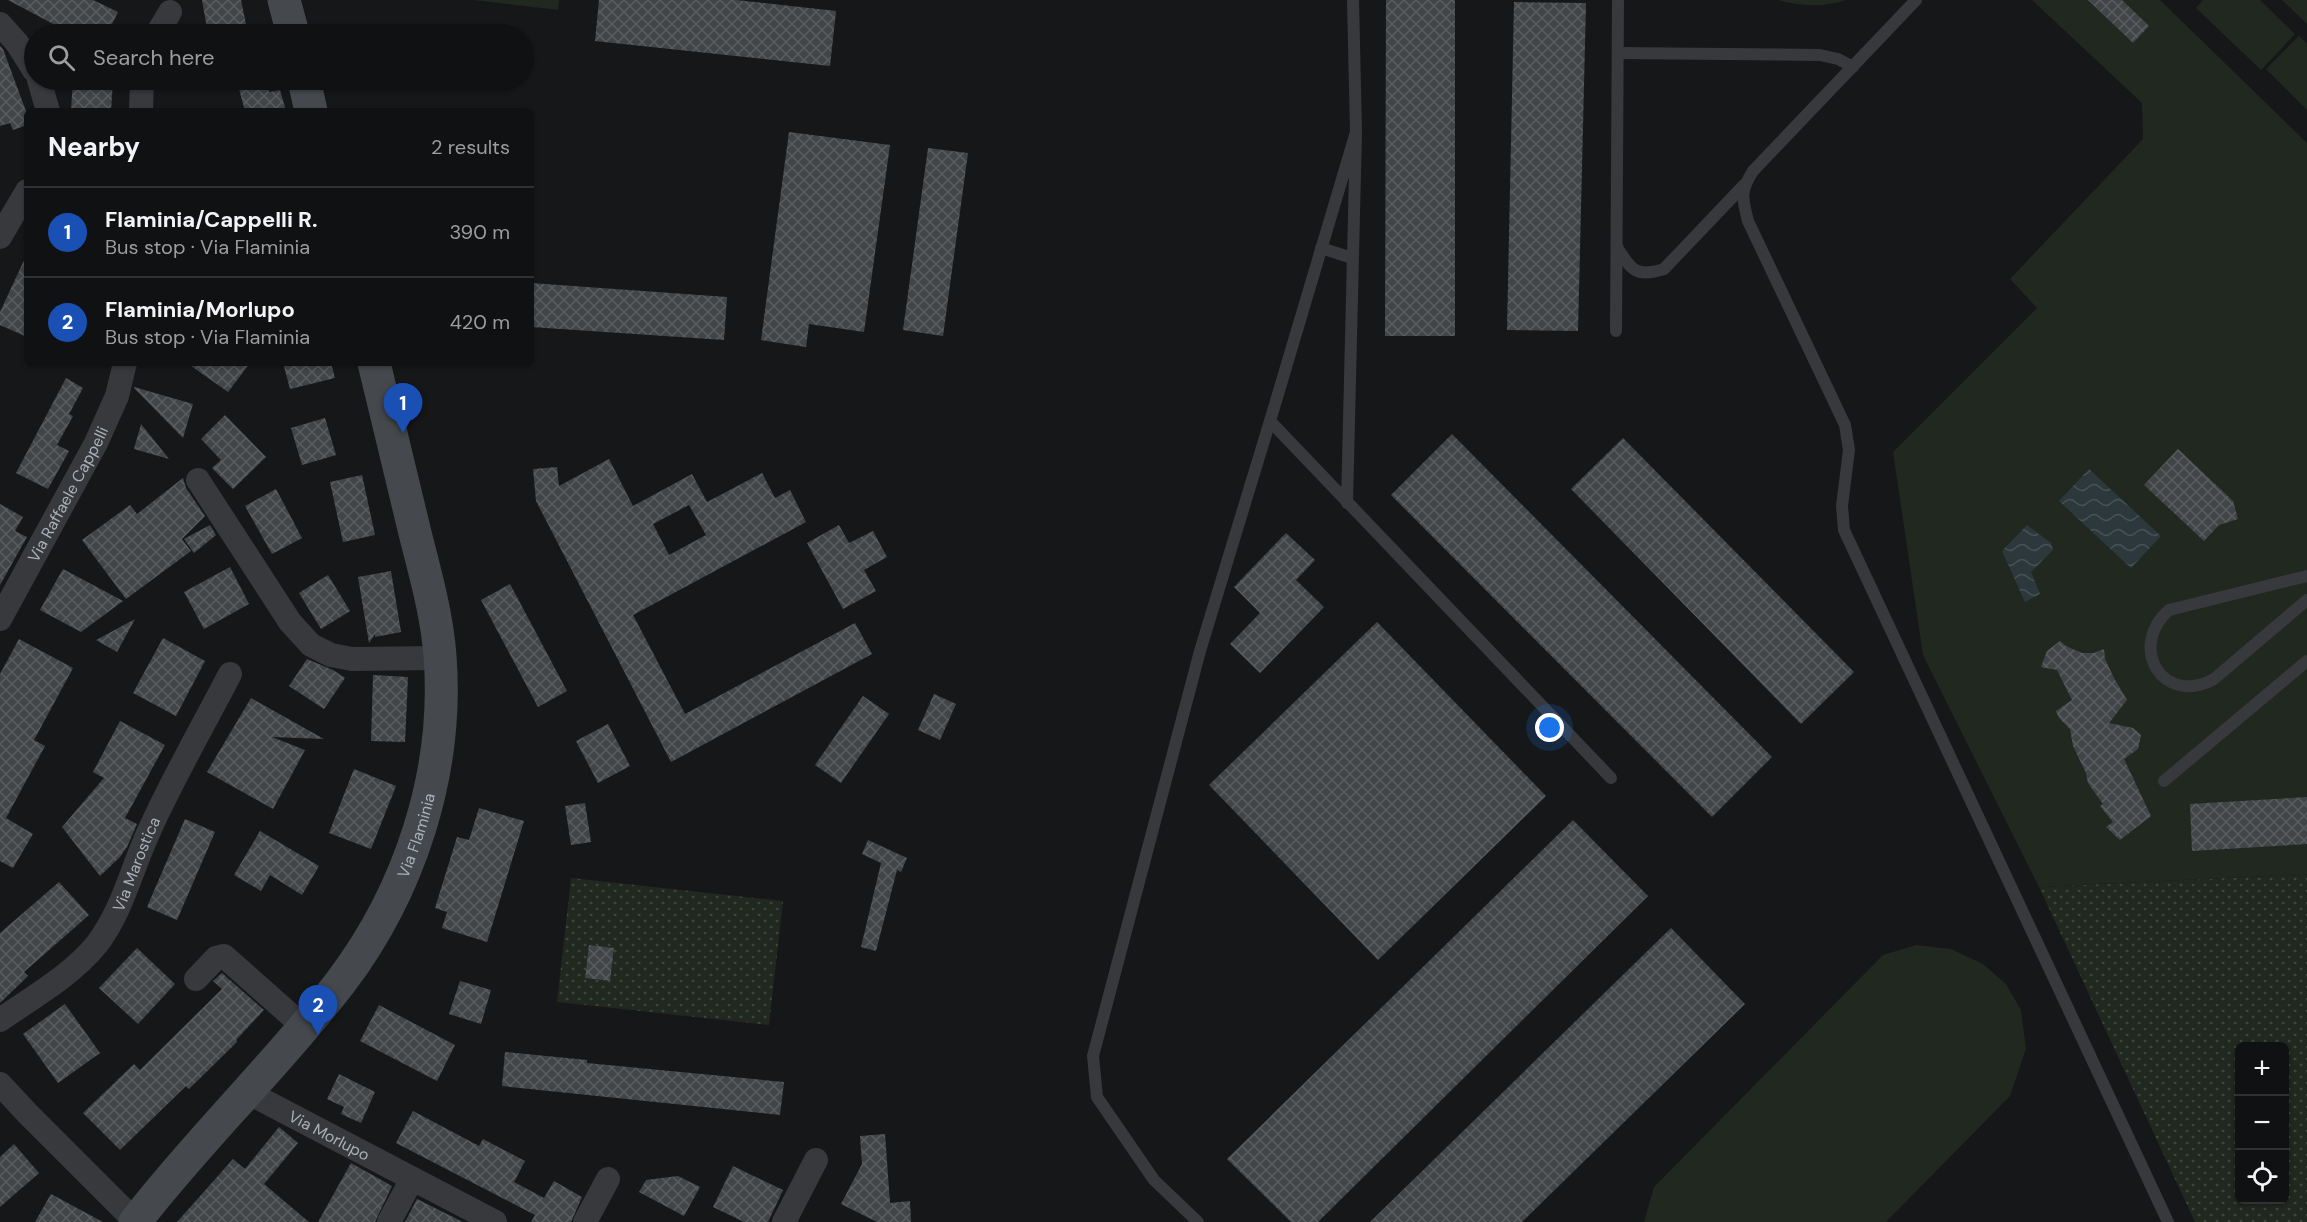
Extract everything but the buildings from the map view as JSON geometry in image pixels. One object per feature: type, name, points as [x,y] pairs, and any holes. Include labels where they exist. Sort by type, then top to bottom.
[{"type":"street","points":[[284,0],[290,24]]},
{"type":"street","points":[[163,24],[170,12]]},
{"type":"street","points":[[0,24],[24,55]]},
{"type":"street","points":[[42,90],[47,108]]},
{"type":"street","points":[[141,108],[142,90]]},
{"type":"street","points":[[306,90],[310,108]]},
{"type":"street","points":[[0,237],[24,196]]},
{"type":"street","name":"Via Raffaele Cappelli","points":[[0,620],[96,443],[117,396],[124,366]]},
{"type":"street","name":"Via Flaminia","points":[[135,1222],[182,1163],[248,1092],[340,983],[373,935],[397,889],[418,837],[436,750],[440,714],[440,658],[429,589],[375,366]]},
{"type":"street","points":[[198,480],[290,622],[311,645],[320,651],[342,658],[440,658]]},
{"type":"street","name":"Via Marostica","points":[[0,1020],[59,978],[88,954],[112,922],[150,829],[230,674]]},
{"type":"street","points":[[196,979],[216,958],[224,956],[304,1027]]},
{"type":"street","points":[[0,1084],[135,1222]]},
{"type":"street","name":"Via Morlupo","points":[[248,1092],[495,1222]]},
{"type":"street","points":[[784,1222],[816,1160]]},
{"type":"street","points":[[389,1222],[412,1179]]},
{"type":"street","points":[[585,1222],[608,1179]]},
{"type":"lane","points":[[1347,503],[1356,132],[1353,0]]},
{"type":"lane","points":[[1616,331],[1618,0]]},
{"type":"lane","points":[[1617,246],[1628,266],[1637,272],[1648,274],[1664,269],[1744,185],[1753,171],[1916,0]]},
{"type":"lane","points":[[1618,53],[1820,55],[1838,59],[1853,68]]},
{"type":"lane","points":[[1198,1222],[1154,1180],[1097,1097],[1093,1056],[1200,651],[1356,132]]},
{"type":"lane","points":[[1744,185],[1742,197],[1748,221],[1845,425],[1849,462],[1843,481],[1844,530],[2168,1222]]},
{"type":"lane","points":[[1321,248],[1353,258]]},
{"type":"lane","points":[[1270,421],[1611,778]]},
{"type":"lane","points":[[2307,576],[2169,610],[2160,618],[2150,640],[2153,663],[2157,672],[2176,684],[2186,687],[2202,686],[2214,679],[2307,600]]},
{"type":"lane","points":[[2164,781],[2307,661]]},
{"type":"shaded area","points":[[473,0],[559,0],[558,10]]},
{"type":"shaded area","points":[[1777,0],[1846,0],[1812,5]]},
{"type":"shaded area","points":[[2032,0],[2160,0],[2307,143],[2307,874],[2039,887],[1923,655],[1893,452],[2037,308],[2010,279],[2143,139],[2142,103]]},
{"type":"shaded area","points":[[2203,0],[2260,0],[2295,34],[2261,70],[2196,8]]},
{"type":"shaded area","points":[[2282,0],[2307,0],[2307,24]]},
{"type":"shaded area","points":[[2299,36],[2307,44],[2307,110],[2266,69]]},
{"type":"shaded area","points":[[2307,874],[2307,1222],[2195,1222],[2039,887]]},
{"type":"shaded area","points":[[571,878],[783,901],[769,1025],[557,1002]],"holes":[[[589,945],[614,948],[610,981],[585,978]]]},
{"type":"shaded area","points":[[1916,945],[1951,949],[1983,964],[2006,984],[2021,1010],[2026,1049],[2010,1096],[1886,1222],[1644,1222],[1654,1187],[1883,955]]},
{"type":"water","points":[[2089,469],[2161,536],[2131,568],[2059,501]]},
{"type":"water","points":[[2027,525],[2051,543],[2053,550],[2031,572],[2040,594],[2025,602],[2002,551]]},
{"type":"place","name":"Flaminia/Cappelli R.","points":[[403,433]]},
{"type":"place","name":"Flaminia/Morlupo","points":[[318,1035]]}]
